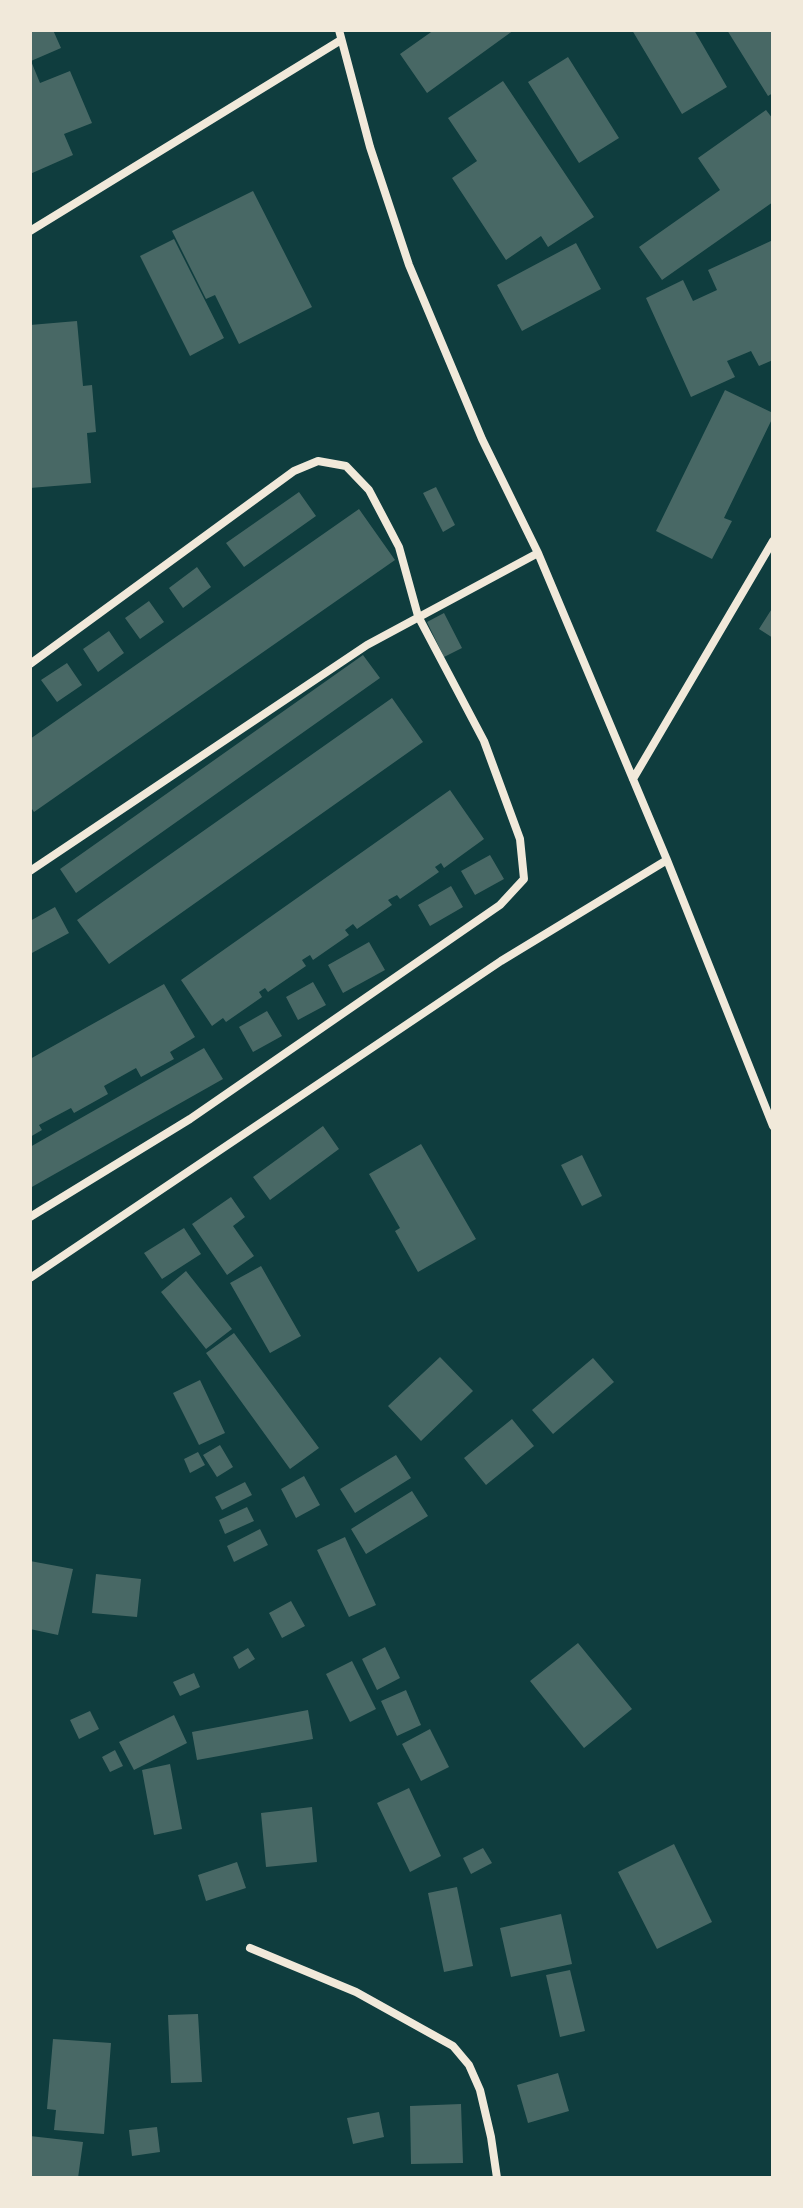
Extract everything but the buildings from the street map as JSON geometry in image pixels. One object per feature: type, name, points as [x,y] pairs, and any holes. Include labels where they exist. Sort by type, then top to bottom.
[{"type":"street","points":[[30,231],[340,35],[370,147],[409,265],[482,439],[538,553],[667,860],[773,1126]]},
{"type":"street","points":[[30,664],[294,471],[318,461],[346,466],[369,490],[399,547],[418,616],[484,741],[520,839],[524,879],[500,905],[190,1119],[30,1217]]},
{"type":"street","points":[[633,779],[773,541]]},
{"type":"street","points":[[30,871],[367,645],[538,553]]},
{"type":"street","points":[[30,1278],[501,961],[667,860]]},
{"type":"street","points":[[250,1948],[356,1992],[453,2046],[469,2065],[480,2090],[497,2178]]}]
